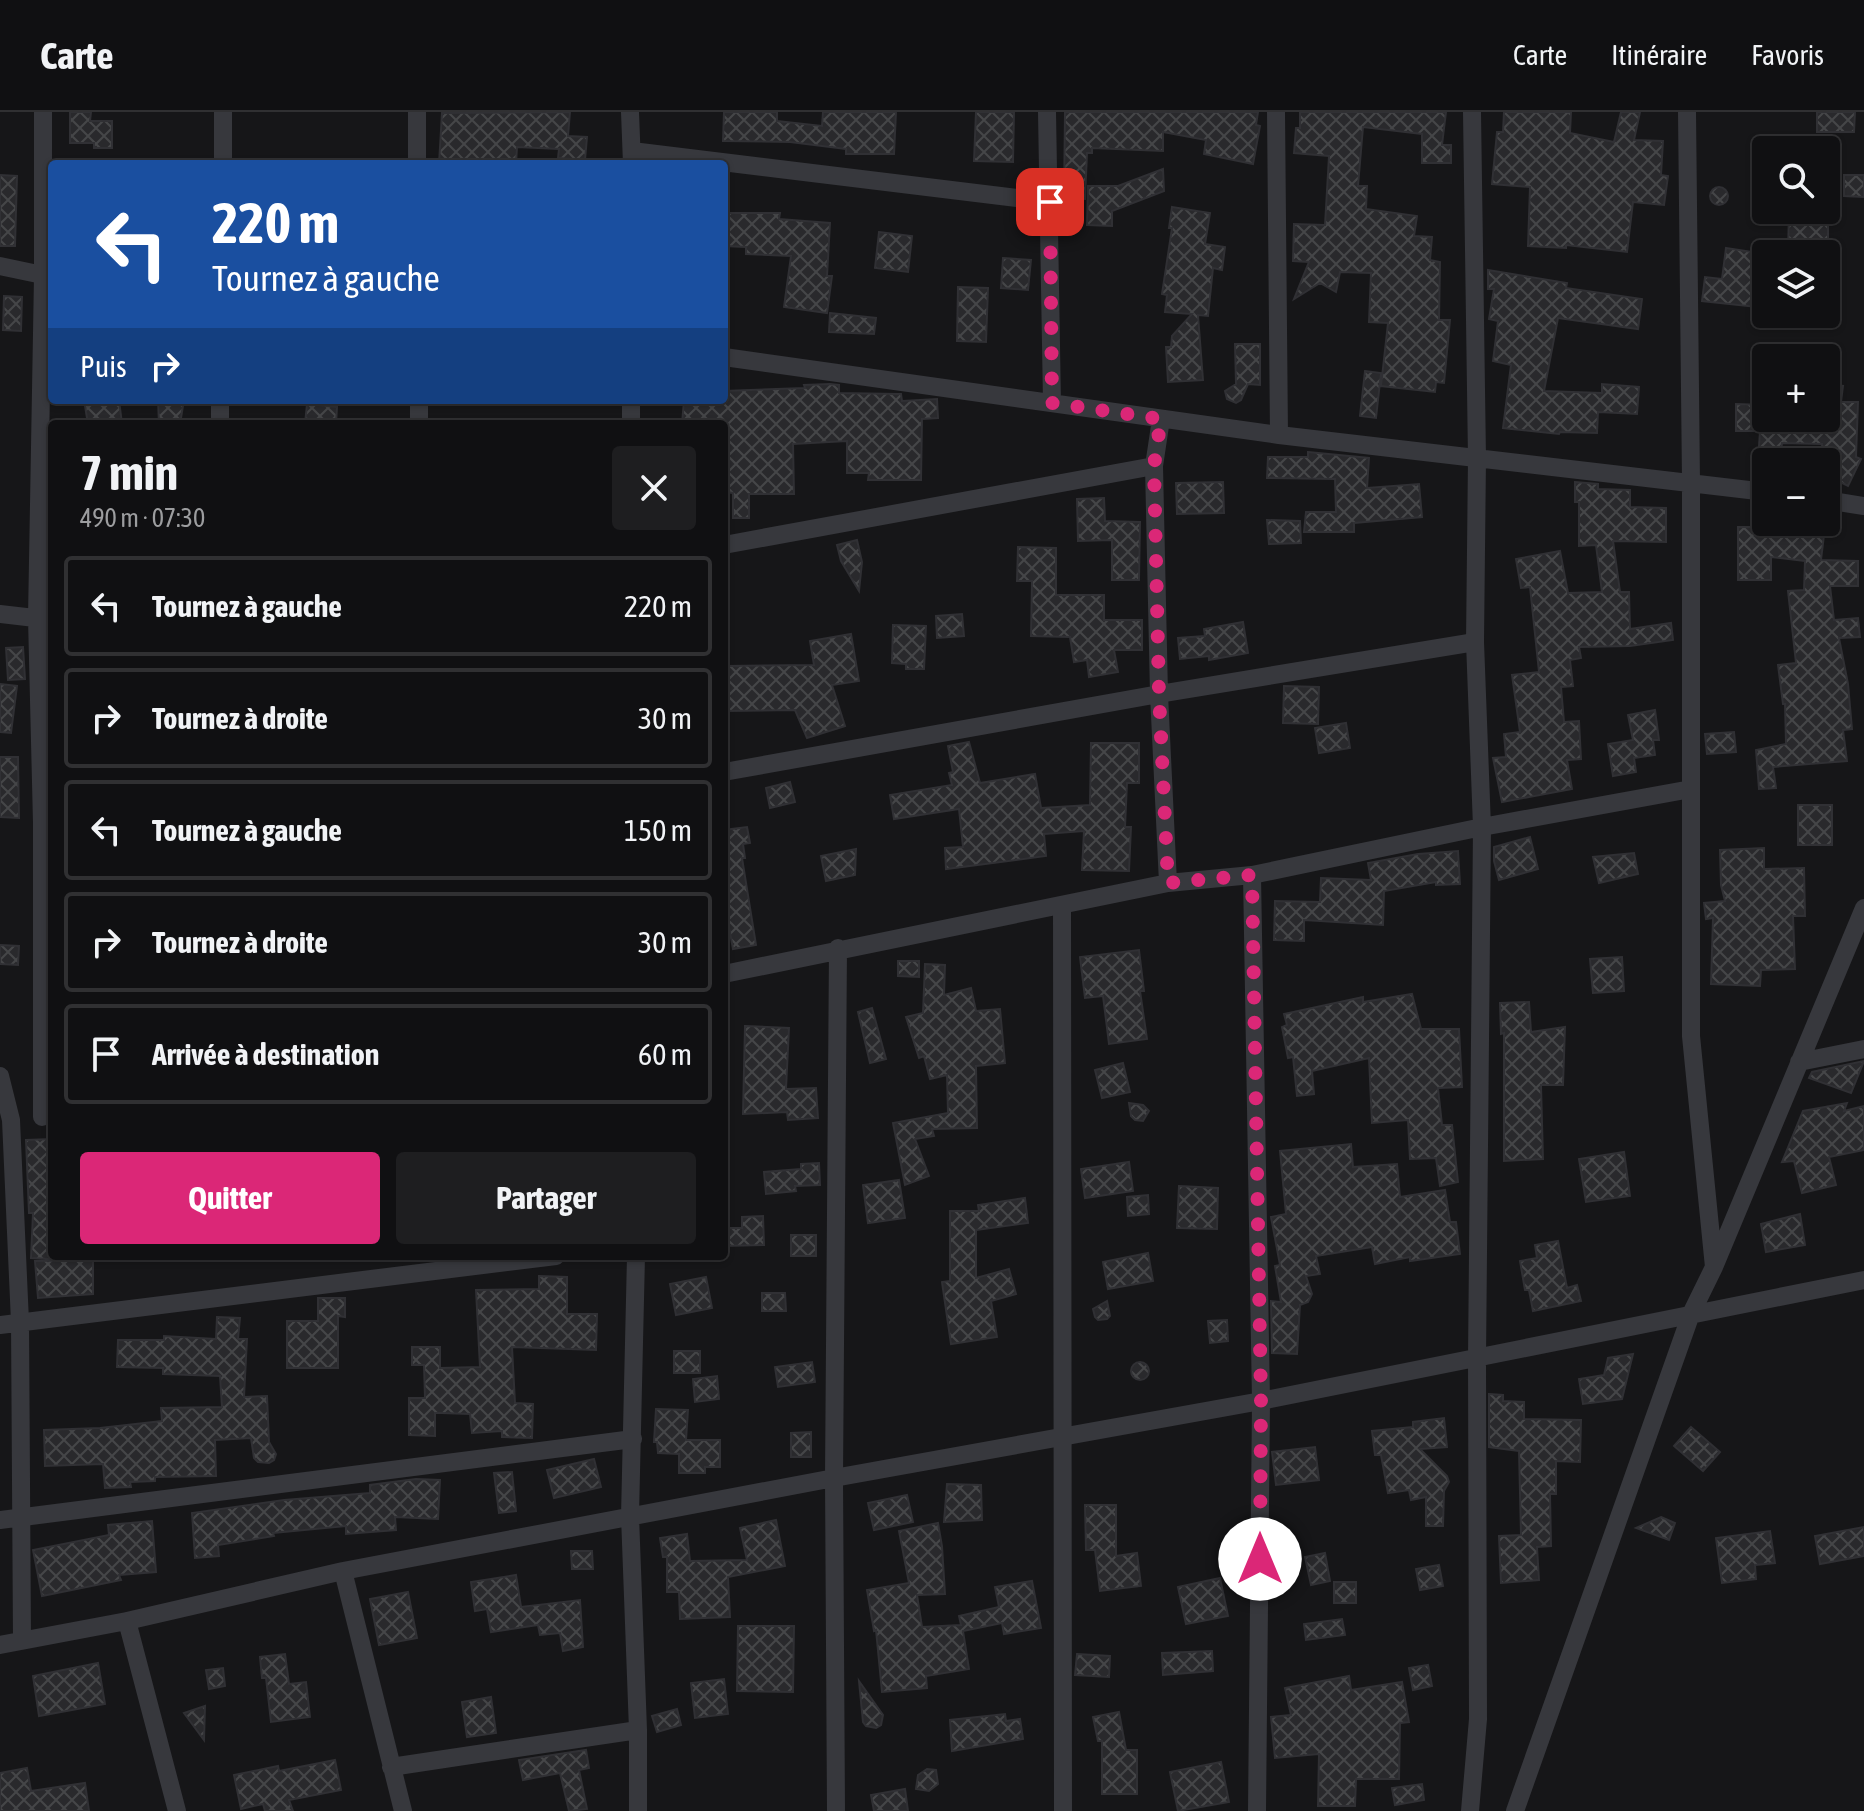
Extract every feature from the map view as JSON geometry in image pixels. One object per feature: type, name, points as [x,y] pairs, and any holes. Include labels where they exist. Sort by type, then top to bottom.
[{"type":"street","points":[[6,1121],[47,1116],[45,619],[48,276],[43,112]]},
{"type":"street","points":[[223,112],[223,160]]},
{"type":"street","points":[[417,112],[417,160]]},
{"type":"street","points":[[630,112],[632,157],[660,160]]},
{"type":"street","points":[[1047,112],[1052,403]]},
{"type":"street","points":[[1276,112],[1279,435]]},
{"type":"street","points":[[1470,1811],[1478,1719],[1477,1359],[1482,827],[1475,642],[1477,458],[1472,112]]},
{"type":"street","points":[[1687,112],[1691,1036],[1714,1267]]},
{"type":"street","points":[[728,167],[1050,202]]},
{"type":"street","points":[[0,266],[48,276]]},
{"type":"street","points":[[728,358],[1279,435],[1752,490]]},
{"type":"street","points":[[1161,419],[1154,466],[1159,694],[1168,883]]},
{"type":"street","points":[[728,544],[1154,466]]},
{"type":"street","points":[[1840,502],[1864,506]]},
{"type":"street","points":[[0,614],[45,619]]},
{"type":"street","points":[[728,771],[1159,694],[1475,642]]},
{"type":"street","points":[[728,973],[838,948],[1168,883],[1252,875],[1482,827],[1691,789]]},
{"type":"street","points":[[1252,875],[1261,1401],[1257,1811]]},
{"type":"street","points":[[1062,905],[1063,1811]]},
{"type":"street","points":[[1515,1811],[1691,1314],[1714,1267],[1864,908]]},
{"type":"street","points":[[836,1811],[834,1478],[838,948]]},
{"type":"street","points":[[1799,1062],[1864,1049]]},
{"type":"street","points":[[0,1076],[20,1322],[22,1640]]},
{"type":"street","points":[[0,1325],[524,1260]]},
{"type":"street","points":[[636,1260],[630,1516],[638,1811]]},
{"type":"street","points":[[0,1645],[127,1621],[343,1571],[1261,1401],[1864,1280]]},
{"type":"street","points":[[0,1520],[633,1439]]},
{"type":"street","points":[[343,1571],[403,1811]]},
{"type":"street","points":[[127,1621],[177,1811]]},
{"type":"street","points":[[391,1767],[638,1730]]},
{"type":"building","points":[[70,112],[91,112],[90,121],[112,121],[112,148],[94,148],[94,143],[70,143]]},
{"type":"building","points":[[570,112],[568,136],[587,137],[585,160],[558,158],[559,149],[517,147],[516,160],[439,160],[442,113]]},
{"type":"building","points":[[724,112],[777,112],[777,121],[822,126],[823,112],[896,112],[894,154],[846,154],[846,149],[790,142],[723,141]]},
{"type":"building","points":[[976,112],[1014,112],[1013,162],[974,161]]},
{"type":"building","points":[[1065,112],[1258,112],[1256,125],[1260,126],[1253,164],[1204,154],[1206,140],[1163,132],[1163,151],[1092,148],[1092,153],[1087,153],[1085,199],[1064,198]]},
{"type":"building","points":[[1300,112],[1446,112],[1442,145],[1451,145],[1451,163],[1422,163],[1422,134],[1363,127],[1358,186],[1367,186],[1366,209],[1417,216],[1414,236],[1432,237],[1430,260],[1440,262],[1439,320],[1450,320],[1444,383],[1436,382],[1435,392],[1381,386],[1388,323],[1369,322],[1371,273],[1340,272],[1336,292],[1320,283],[1294,299],[1309,262],[1293,261],[1294,224],[1325,225],[1329,156],[1294,153]]},
{"type":"building","points":[[1504,112],[1571,112],[1570,133],[1614,142],[1621,112],[1640,112],[1634,140],[1663,141],[1661,175],[1668,176],[1664,205],[1633,202],[1627,252],[1566,245],[1566,248],[1528,246],[1530,187],[1492,184],[1497,132],[1503,132]]},
{"type":"building","points":[[1817,112],[1855,112],[1854,132],[1817,132]]},
{"type":"building","points":[[1163,169],[1164,191],[1112,211],[1112,226],[1087,225],[1088,186],[1118,186]]},
{"type":"building","points":[[0,175],[17,176],[15,246],[0,246]]},
{"type":"building","points":[[1844,175],[1864,175],[1864,197],[1844,196]]},
{"type":"building","points":[[1719,187],[1728,196],[1719,205],[1710,196]]},
{"type":"building","points":[[1172,207],[1210,213],[1205,244],[1225,247],[1222,270],[1213,268],[1208,316],[1198,315],[1203,380],[1168,382],[1166,347],[1171,347],[1172,336],[1192,314],[1165,312],[1167,295],[1162,294]]},
{"type":"building","points":[[728,213],[780,213],[779,219],[830,223],[827,276],[832,276],[827,313],[784,307],[791,256],[746,254],[746,247],[728,246]]},
{"type":"building","points":[[1789,224],[1828,224],[1828,240],[1788,240]]},
{"type":"building","points":[[879,232],[912,236],[908,272],[875,268]]},
{"type":"building","points":[[1726,248],[1752,252],[1752,306],[1702,301],[1705,277],[1722,279]]},
{"type":"building","points":[[1003,258],[1031,260],[1028,290],[1001,288]]},
{"type":"building","points":[[1488,270],[1567,283],[1566,288],[1642,299],[1638,329],[1558,318],[1544,391],[1602,393],[1602,384],[1639,387],[1637,414],[1598,412],[1597,433],[1559,434],[1503,428],[1511,365],[1493,361],[1498,321],[1489,319],[1494,289],[1488,289]]},
{"type":"building","points":[[958,287],[988,288],[986,342],[957,341]]},
{"type":"building","points":[[4,296],[22,297],[21,331],[3,330]]},
{"type":"building","points":[[830,313],[876,318],[874,334],[829,332]]},
{"type":"building","points":[[1235,344],[1260,344],[1260,385],[1248,384],[1241,400],[1236,403],[1227,399],[1225,391],[1236,384]]},
{"type":"building","points":[[1365,371],[1381,373],[1376,418],[1360,416]]},
{"type":"building","points":[[804,385],[839,385],[839,393],[901,394],[902,401],[937,399],[938,418],[922,419],[921,480],[868,480],[869,473],[847,473],[847,441],[793,444],[794,494],[749,494],[749,518],[733,518],[733,493],[728,492],[728,420],[682,420],[684,404],[728,404],[728,391],[805,388]]},
{"type":"building","points":[[1840,386],[1843,386],[1841,402],[1858,402],[1856,457],[1861,459],[1848,486],[1840,482],[1840,448],[1822,448],[1822,444],[1782,443],[1781,448],[1759,448],[1760,432],[1840,432]]},
{"type":"building","points":[[85,404],[120,404],[122,420],[87,420]]},
{"type":"building","points":[[158,404],[183,404],[181,420],[159,420]]},
{"type":"building","points":[[307,404],[337,407],[336,420],[305,420]]},
{"type":"building","points":[[1736,404],[1752,405],[1752,431],[1736,431]]},
{"type":"building","points":[[1308,452],[1369,458],[1367,488],[1419,484],[1422,517],[1354,523],[1354,532],[1304,532],[1306,512],[1336,512],[1335,479],[1267,478],[1268,457],[1308,457]]},
{"type":"building","points":[[1223,482],[1224,513],[1177,514],[1176,483]]},
{"type":"building","points":[[1575,482],[1598,484],[1598,489],[1630,490],[1630,507],[1666,508],[1666,542],[1613,541],[1620,592],[1629,592],[1630,629],[1671,623],[1673,640],[1630,646],[1579,647],[1581,658],[1570,660],[1573,686],[1561,687],[1564,722],[1579,721],[1581,759],[1567,760],[1572,789],[1502,802],[1493,758],[1506,757],[1504,734],[1520,732],[1512,675],[1539,672],[1530,587],[1521,588],[1516,559],[1560,551],[1568,593],[1602,592],[1596,545],[1579,546],[1579,502],[1575,502]]},
{"type":"building","points":[[1104,498],[1105,521],[1140,522],[1139,580],[1112,580],[1112,540],[1078,541],[1077,499]]},
{"type":"building","points":[[1267,520],[1300,521],[1301,543],[1269,544]]},
{"type":"building","points":[[1738,527],[1752,527],[1752,536],[1824,536],[1821,560],[1858,561],[1858,586],[1830,586],[1834,620],[1858,618],[1860,637],[1839,638],[1848,684],[1852,729],[1843,730],[1847,761],[1773,767],[1776,788],[1759,789],[1756,750],[1786,744],[1785,704],[1778,665],[1796,663],[1788,591],[1804,590],[1805,561],[1771,557],[1771,580],[1738,580]]},
{"type":"building","points":[[857,540],[862,562],[859,591],[841,561],[837,545]]},
{"type":"building","points":[[1018,547],[1056,548],[1056,595],[1104,595],[1104,620],[1142,620],[1142,650],[1114,650],[1118,672],[1089,677],[1087,660],[1074,662],[1070,637],[1031,636],[1032,581],[1017,581]]},
{"type":"building","points":[[962,614],[964,636],[937,638],[936,616]]},
{"type":"building","points":[[1243,622],[1248,653],[1209,660],[1209,656],[1180,659],[1178,638],[1205,636],[1204,629]]},
{"type":"building","points":[[893,625],[926,626],[924,669],[906,669],[906,664],[892,663]]},
{"type":"building","points":[[851,634],[859,681],[832,685],[845,726],[807,738],[795,710],[728,711],[728,666],[814,665],[810,641]]},
{"type":"building","points":[[23,647],[25,679],[8,680],[6,648]]},
{"type":"building","points":[[0,684],[17,686],[11,733],[0,732]]},
{"type":"building","points":[[1284,686],[1319,687],[1318,724],[1283,723]]},
{"type":"building","points":[[1655,710],[1659,740],[1653,740],[1655,755],[1634,758],[1636,772],[1613,776],[1608,744],[1633,740],[1628,715]]},
{"type":"building","points":[[1346,723],[1350,748],[1319,753],[1315,728]]},
{"type":"building","points":[[1734,732],[1736,752],[1707,754],[1705,734]]},
{"type":"building","points":[[969,742],[980,783],[1035,774],[1041,808],[1090,805],[1091,743],[1139,743],[1139,783],[1127,783],[1125,827],[1131,827],[1129,871],[1082,870],[1084,831],[1044,834],[1046,856],[946,869],[945,848],[963,847],[959,809],[894,819],[890,795],[952,785],[948,746]]},
{"type":"building","points":[[0,757],[18,757],[19,818],[0,817]]},
{"type":"building","points":[[790,782],[795,802],[770,808],[766,788]]},
{"type":"building","points":[[1798,805],[1832,805],[1832,845],[1798,845]]},
{"type":"building","points":[[747,827],[750,843],[743,844],[745,858],[742,858],[756,945],[733,949],[728,922],[728,829]]},
{"type":"building","points":[[1530,837],[1538,869],[1499,880],[1494,847]]},
{"type":"building","points":[[1764,848],[1764,869],[1804,868],[1805,916],[1793,916],[1795,969],[1761,970],[1760,986],[1711,984],[1713,918],[1706,919],[1704,903],[1725,901],[1721,885],[1720,850]]},
{"type":"building","points":[[856,849],[855,875],[826,881],[821,856]]},
{"type":"building","points":[[1458,851],[1460,884],[1436,885],[1436,882],[1384,891],[1383,925],[1304,920],[1304,941],[1274,940],[1275,901],[1320,902],[1321,878],[1371,880],[1368,863]]},
{"type":"building","points":[[1634,853],[1638,874],[1599,883],[1593,857]]},
{"type":"building","points":[[0,945],[19,946],[18,965],[0,964]]},
{"type":"building","points":[[1139,950],[1144,991],[1140,991],[1147,1039],[1109,1044],[1103,996],[1085,998],[1080,957]]},
{"type":"building","points":[[1622,957],[1624,991],[1593,993],[1590,959]]},
{"type":"building","points":[[898,961],[919,961],[919,977],[898,976]]},
{"type":"building","points":[[925,964],[945,965],[944,995],[971,988],[976,1011],[1000,1009],[1005,1063],[976,1066],[977,1128],[932,1129],[934,1136],[915,1139],[929,1176],[905,1185],[893,1123],[948,1113],[947,1075],[930,1079],[924,1056],[919,1058],[906,1017],[923,1013]]},
{"type":"building","points":[[1412,994],[1421,1029],[1459,1029],[1462,1087],[1438,1088],[1442,1125],[1452,1125],[1458,1182],[1440,1186],[1436,1158],[1410,1159],[1408,1120],[1372,1123],[1369,1058],[1312,1071],[1314,1094],[1297,1096],[1293,1057],[1288,1058],[1282,1027],[1287,1025],[1284,1014],[1363,997],[1363,1002]]},
{"type":"building","points":[[1529,1002],[1531,1032],[1565,1027],[1563,1085],[1541,1085],[1543,1159],[1504,1161],[1504,1033],[1501,1034],[1500,1003]]},
{"type":"building","points":[[872,1008],[886,1059],[870,1063],[858,1012]]},
{"type":"building","points":[[745,1026],[789,1028],[786,1089],[816,1088],[818,1118],[788,1120],[787,1112],[743,1114]]},
{"type":"building","points":[[1864,1061],[1851,1093],[1809,1078],[1812,1072]]},
{"type":"building","points":[[1123,1063],[1130,1092],[1102,1098],[1095,1070]]},
{"type":"building","points":[[1129,1103],[1143,1105],[1149,1111],[1143,1121],[1131,1116]]},
{"type":"building","points":[[1847,1103],[1844,1111],[1864,1106],[1864,1150],[1829,1157],[1836,1185],[1802,1193],[1794,1161],[1782,1162],[1803,1111]]},
{"type":"building","points":[[48,1139],[48,1259],[31,1258],[33,1213],[29,1213],[26,1140]]},
{"type":"building","points":[[1351,1144],[1353,1167],[1397,1164],[1400,1197],[1445,1190],[1450,1222],[1456,1222],[1460,1254],[1410,1261],[1410,1257],[1375,1264],[1372,1247],[1316,1256],[1320,1274],[1306,1276],[1312,1294],[1308,1302],[1300,1305],[1297,1354],[1272,1353],[1271,1301],[1281,1302],[1275,1266],[1280,1265],[1271,1217],[1286,1214],[1280,1151]]},
{"type":"building","points":[[1624,1152],[1630,1196],[1586,1202],[1579,1159]]},
{"type":"building","points":[[1129,1162],[1133,1191],[1085,1198],[1081,1169]]},
{"type":"building","points":[[819,1163],[820,1185],[795,1186],[796,1191],[766,1194],[764,1172],[801,1169],[801,1164]]},
{"type":"building","points":[[899,1180],[905,1218],[868,1223],[863,1185]]},
{"type":"building","points":[[1179,1186],[1218,1188],[1217,1229],[1177,1228]]},
{"type":"building","points":[[1148,1195],[1149,1214],[1128,1216],[1127,1197]]},
{"type":"building","points":[[1025,1198],[1028,1223],[976,1230],[976,1278],[1009,1269],[1016,1294],[991,1301],[997,1337],[951,1344],[942,1282],[950,1281],[950,1211],[979,1211],[978,1205]]},
{"type":"building","points":[[1800,1214],[1805,1245],[1766,1252],[1761,1224]]},
{"type":"building","points":[[763,1216],[764,1245],[728,1246],[728,1228],[742,1228],[742,1217]]},
{"type":"building","points":[[791,1235],[816,1235],[816,1256],[791,1256]]},
{"type":"building","points":[[1558,1241],[1567,1288],[1577,1285],[1581,1301],[1533,1311],[1529,1290],[1525,1290],[1520,1261],[1537,1258],[1535,1245]]},
{"type":"building","points":[[1148,1253],[1153,1281],[1108,1289],[1103,1262]]},
{"type":"building","points":[[93,1260],[93,1294],[38,1298],[35,1261]]},
{"type":"building","points":[[539,1276],[567,1277],[567,1314],[597,1314],[596,1350],[512,1347],[515,1403],[533,1404],[532,1438],[502,1437],[502,1431],[472,1433],[470,1414],[441,1413],[435,1413],[435,1436],[409,1435],[409,1398],[425,1398],[424,1365],[412,1365],[412,1347],[440,1347],[440,1368],[480,1367],[476,1290],[539,1289]]},
{"type":"building","points":[[706,1277],[712,1308],[676,1315],[670,1284]]},
{"type":"building","points":[[762,1293],[785,1293],[786,1311],[762,1311]]},
{"type":"building","points":[[318,1298],[345,1298],[345,1317],[338,1316],[338,1368],[287,1368],[287,1321],[318,1321]]},
{"type":"building","points":[[1107,1301],[1110,1316],[1098,1320],[1093,1309]]},
{"type":"building","points":[[217,1317],[240,1318],[238,1339],[247,1339],[244,1397],[267,1396],[269,1442],[276,1454],[274,1460],[258,1462],[254,1458],[251,1438],[215,1440],[216,1476],[155,1477],[155,1481],[130,1482],[131,1487],[105,1488],[103,1464],[45,1466],[44,1430],[162,1421],[161,1408],[222,1407],[220,1376],[163,1374],[163,1368],[117,1367],[118,1340],[164,1340],[164,1336],[216,1339]]},
{"type":"building","points":[[1227,1320],[1228,1341],[1210,1343],[1208,1321]]},
{"type":"building","points":[[674,1351],[700,1351],[700,1373],[674,1373]]},
{"type":"building","points":[[1633,1354],[1622,1399],[1583,1404],[1579,1379],[1604,1375],[1608,1358]]},
{"type":"building","points":[[812,1362],[815,1382],[778,1387],[775,1367]]},
{"type":"building","points":[[1140,1362],[1149,1371],[1140,1380],[1131,1371]]},
{"type":"building","points":[[717,1376],[719,1399],[695,1402],[693,1379]]},
{"type":"building","points":[[1489,1394],[1503,1395],[1503,1401],[1524,1402],[1524,1419],[1581,1420],[1580,1462],[1556,1461],[1556,1494],[1550,1494],[1551,1546],[1537,1547],[1539,1580],[1501,1583],[1499,1536],[1521,1535],[1519,1451],[1489,1447]]},
{"type":"building","points":[[656,1409],[688,1410],[686,1440],[720,1440],[720,1467],[705,1467],[705,1473],[679,1473],[679,1454],[658,1453],[657,1442],[654,1442]]},
{"type":"building","points":[[1444,1418],[1447,1447],[1420,1449],[1447,1476],[1449,1482],[1444,1491],[1443,1526],[1426,1526],[1426,1497],[1411,1500],[1409,1490],[1388,1493],[1381,1455],[1375,1455],[1372,1431],[1413,1427],[1413,1422]]},
{"type":"building","points":[[1691,1427],[1720,1452],[1703,1471],[1674,1446]]},
{"type":"building","points":[[811,1432],[811,1457],[791,1457],[791,1433]]},
{"type":"building","points":[[1315,1447],[1319,1480],[1276,1485],[1272,1452]]},
{"type":"building","points":[[594,1459],[601,1487],[554,1498],[547,1470]]},
{"type":"building","points":[[512,1472],[516,1511],[499,1513],[494,1473]]},
{"type":"building","points":[[416,1479],[440,1480],[438,1519],[395,1517],[396,1530],[346,1534],[346,1526],[273,1533],[274,1536],[218,1545],[219,1556],[195,1558],[192,1513],[284,1500],[370,1493],[370,1485]]},
{"type":"building","points":[[947,1484],[981,1485],[982,1520],[944,1522]]},
{"type":"building","points":[[907,1495],[913,1522],[874,1530],[868,1503]]},
{"type":"building","points":[[1085,1505],[1116,1505],[1116,1556],[1137,1553],[1141,1586],[1100,1591],[1095,1550],[1086,1550]]},
{"type":"building","points":[[1661,1517],[1675,1523],[1669,1540],[1636,1528]]},
{"type":"building","points":[[776,1520],[785,1566],[728,1577],[730,1617],[680,1619],[679,1592],[667,1592],[667,1557],[663,1557],[660,1538],[687,1534],[690,1561],[747,1560],[740,1528]]},
{"type":"building","points":[[152,1521],[156,1572],[119,1575],[121,1580],[42,1596],[33,1550],[109,1535],[108,1525]]},
{"type":"building","points":[[938,1523],[945,1594],[917,1595],[922,1627],[961,1625],[959,1616],[999,1607],[995,1587],[1032,1581],[1041,1628],[1004,1634],[1002,1623],[963,1631],[969,1669],[926,1676],[927,1688],[882,1692],[876,1630],[867,1590],[909,1583],[899,1531]]},
{"type":"building","points":[[1864,1527],[1864,1556],[1820,1564],[1815,1536]]},
{"type":"building","points":[[1770,1531],[1775,1563],[1755,1565],[1756,1579],[1722,1583],[1716,1538]]},
{"type":"building","points":[[571,1551],[592,1551],[593,1569],[572,1569]]},
{"type":"building","points":[[1325,1553],[1330,1581],[1311,1585],[1305,1557]]},
{"type":"building","points":[[1439,1565],[1443,1586],[1420,1590],[1416,1569]]},
{"type":"building","points":[[516,1575],[521,1607],[580,1600],[583,1647],[563,1651],[560,1633],[540,1635],[538,1625],[491,1632],[487,1609],[475,1611],[471,1582]]},
{"type":"building","points":[[1220,1578],[1228,1616],[1186,1624],[1178,1587]]},
{"type":"building","points":[[1334,1582],[1356,1582],[1356,1603],[1334,1603]]},
{"type":"building","points":[[408,1592],[417,1638],[379,1645],[370,1599]]},
{"type":"building","points":[[1342,1619],[1345,1635],[1306,1640],[1304,1624]]},
{"type":"building","points":[[738,1626],[794,1626],[793,1692],[737,1691]]},
{"type":"building","points":[[1212,1651],[1213,1671],[1163,1675],[1162,1653]]},
{"type":"building","points":[[285,1654],[289,1684],[306,1682],[310,1717],[271,1722],[266,1678],[262,1678],[260,1657]]},
{"type":"building","points":[[1077,1654],[1110,1656],[1109,1677],[1075,1675]]},
{"type":"building","points":[[98,1663],[105,1704],[39,1716],[33,1676]]},
{"type":"building","points":[[1428,1665],[1432,1686],[1413,1690],[1409,1668]]},
{"type":"building","points":[[223,1668],[225,1686],[209,1689],[206,1670]]},
{"type":"building","points":[[1349,1676],[1351,1690],[1402,1682],[1409,1722],[1400,1723],[1399,1779],[1356,1779],[1355,1806],[1318,1806],[1319,1754],[1275,1758],[1271,1717],[1291,1715],[1285,1688]]},
{"type":"building","points":[[724,1679],[728,1714],[695,1718],[691,1683]]},
{"type":"building","points":[[859,1681],[883,1715],[881,1725],[876,1728],[863,1722]]},
{"type":"building","points":[[491,1697],[496,1733],[467,1737],[462,1702]]},
{"type":"building","points":[[205,1706],[204,1740],[184,1713]]},
{"type":"building","points":[[677,1709],[681,1725],[657,1732],[652,1716]]},
{"type":"building","points":[[1119,1712],[1126,1750],[1137,1750],[1137,1794],[1102,1794],[1102,1741],[1098,1741],[1093,1717]]},
{"type":"building","points":[[1005,1714],[1006,1721],[1020,1719],[1023,1739],[952,1751],[950,1720]]},
{"type":"building","points":[[586,1750],[589,1768],[579,1770],[587,1809],[569,1811],[560,1773],[523,1780],[519,1760]]},
{"type":"building","points":[[335,1760],[341,1790],[289,1800],[293,1811],[265,1811],[263,1804],[241,1809],[234,1775],[278,1766],[279,1771]]},
{"type":"building","points":[[1221,1762],[1229,1802],[1178,1811],[1170,1772]]},
{"type":"building","points":[[27,1768],[31,1791],[85,1783],[89,1811],[0,1811],[0,1773]]},
{"type":"building","points":[[927,1769],[936,1770],[938,1784],[929,1791],[916,1789],[918,1775]]},
{"type":"building","points":[[1422,1784],[1424,1800],[1395,1805],[1392,1788]]},
{"type":"building","points":[[905,1789],[908,1811],[874,1811],[871,1795]]},
{"type":"route","points":[[1050,202],[1052,403],[1161,419],[1154,466],[1159,694],[1168,883],[1252,875],[1261,1401],[1260,1559]]}]
